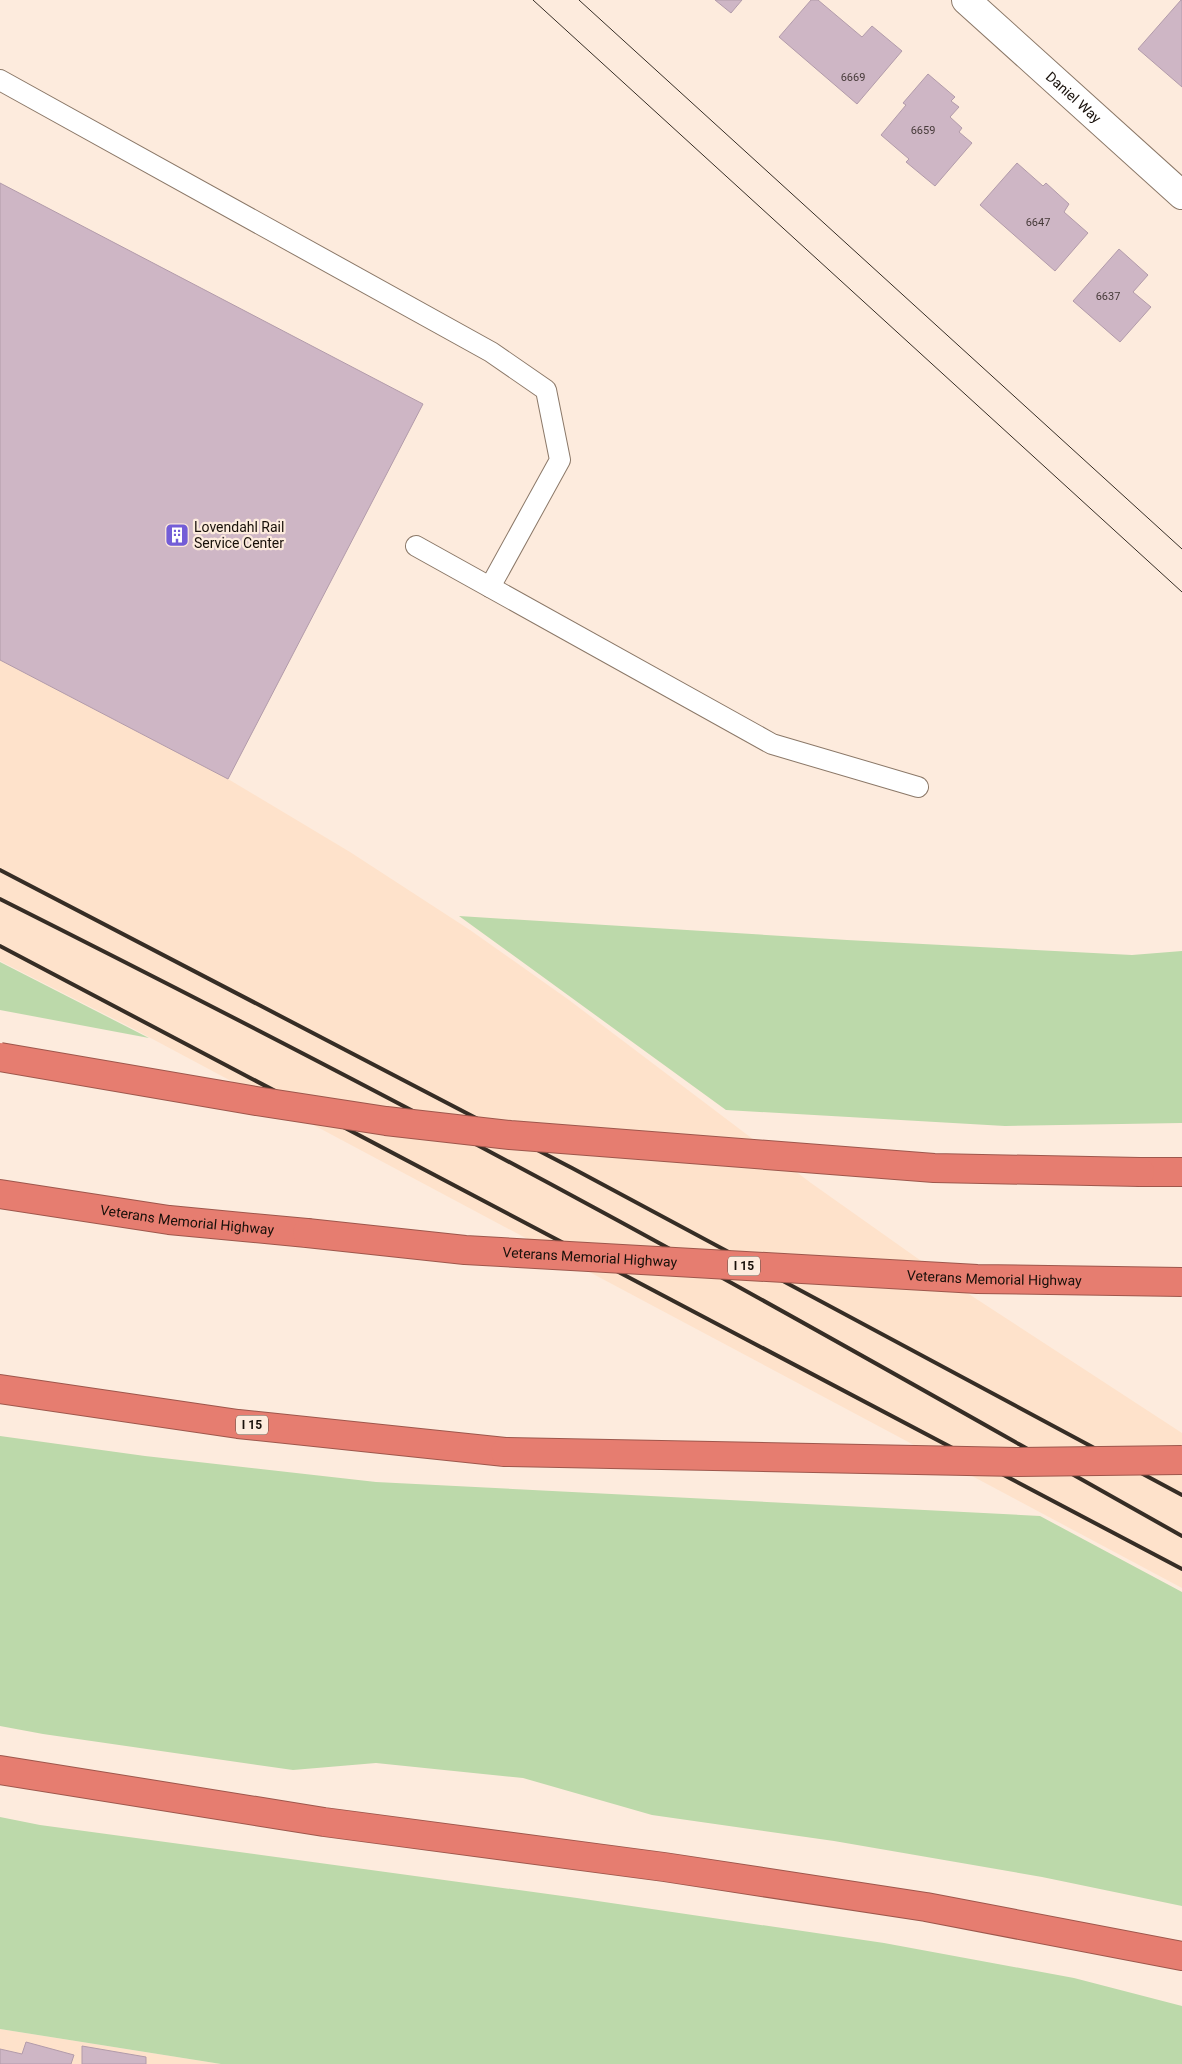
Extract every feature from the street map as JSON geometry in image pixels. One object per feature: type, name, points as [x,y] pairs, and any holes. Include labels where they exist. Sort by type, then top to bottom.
[{"type":"highway","points":[[0,1057],[256,1102],[386,1121],[510,1135],[934,1168],[1182,1172]]},
{"type":"highway","name":"Veterans Memorial Highway","points":[[0,1194],[169,1220],[465,1250],[967,1279],[1182,1282]]},
{"type":"highway","name":"I 15","points":[[0,1389],[238,1424],[505,1452],[1018,1462],[1182,1460]]},
{"type":"highway","points":[[0,1770],[324,1822],[664,1867],[926,1907],[1182,1956]]},
{"type":"street","name":"Daniel Way","points":[[966,0],[1182,195]]},
{"type":"lane","points":[[0,80],[491,352],[546,390],[560,460],[490,587]]},
{"type":"lane","points":[[416,546],[772,744],[918,787]]},
{"type":"shaded area","points":[[0,660],[228,779],[350,852],[470,930],[569,1000],[811,1183],[958,1287],[1182,1433],[1182,1588],[130,1027],[0,961]]},
{"type":"shaded area","points":[[0,2029],[145,2052],[221,2064],[0,2064]]},
{"type":"green space","points":[[459,916],[847,940],[1132,955],[1182,951],[1182,1123],[1005,1126],[726,1110]]},
{"type":"green space","points":[[0,962],[149,1038],[0,1010]]},
{"type":"green space","points":[[0,1436],[145,1456],[376,1482],[1040,1516],[1182,1592],[1182,1906],[1042,1877],[834,1841],[652,1815],[523,1778],[376,1763],[293,1770],[43,1734],[0,1726]]},
{"type":"green space","points":[[0,1817],[40,1825],[577,1898],[884,1943],[1074,1978],[1182,2006],[1182,2064],[221,2064],[0,2029]]},
{"type":"building","points":[[715,0],[742,0],[731,13]]},
{"type":"building","points":[[811,0],[818,0],[862,37],[872,26],[902,51],[857,104],[779,37]]},
{"type":"building","points":[[1182,0],[1182,87],[1138,49]]},
{"type":"building","points":[[928,74],[955,97],[951,101],[959,107],[950,117],[962,128],[959,132],[972,143],[935,186],[906,162],[909,159],[881,135],[906,105],[903,103]]},
{"type":"building","points":[[1017,163],[1043,186],[1046,183],[1069,204],[1064,212],[1088,233],[1055,271],[980,205]]},
{"type":"building","name":"Lovendahl Rail Service Center","points":[[0,183],[423,404],[228,779],[0,660]]},
{"type":"building","points":[[1119,249],[1148,275],[1133,292],[1151,307],[1120,342],[1073,301]]},
{"type":"building","points":[[26,2042],[74,2055],[71,2064],[0,2064],[0,2049],[22,2054]]},
{"type":"building","points":[[82,2046],[146,2057],[146,2064],[82,2064]]},
{"type":"tram line","points":[[533,0],[1182,592]]},
{"type":"tram line","points":[[579,0],[1182,549]]},
{"type":"railway","points":[[0,870],[572,1168],[1182,1495]]},
{"type":"railway","points":[[0,899],[298,1051],[593,1207],[815,1329],[1182,1536]]},
{"type":"railway","points":[[0,946],[1182,1569]]},
{"type":"place","name":"Lovendahl Rail Service Center","points":[[177,535]]}]
